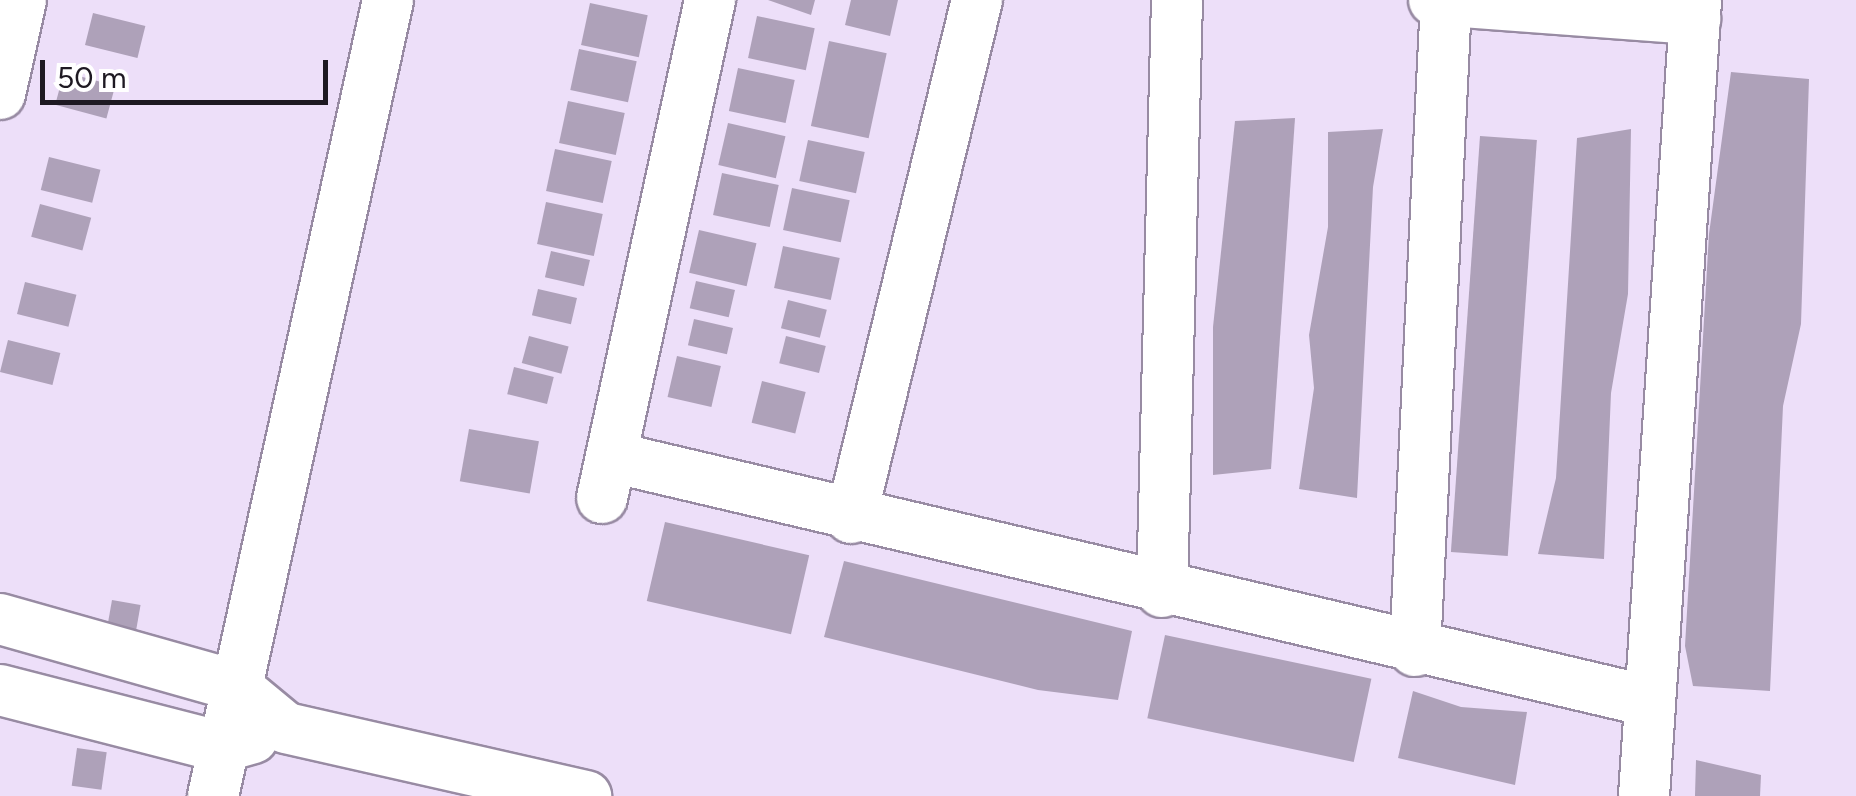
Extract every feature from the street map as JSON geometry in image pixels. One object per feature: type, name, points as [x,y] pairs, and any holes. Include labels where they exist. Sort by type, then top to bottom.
[{"type":"street","points":[[0,94],[21,0]]},
{"type":"street","points":[[212,796],[388,0]]},
{"type":"street","points":[[710,0],[607,477],[851,518],[1415,651],[1648,701]]},
{"type":"street","points":[[851,518],[976,0]]},
{"type":"street","points":[[1162,592],[1176,0]]},
{"type":"street","points":[[1434,0],[1695,9],[1644,796]]},
{"type":"street","points":[[1415,651],[1446,0]]},
{"type":"street","points":[[0,619],[234,686],[286,728],[565,794]]},
{"type":"street","points":[[0,690],[222,747],[286,728]]},
{"type":"building","points":[[768,0],[815,0],[811,15]]},
{"type":"building","points":[[851,0],[898,0],[890,36],[845,25]]},
{"type":"building","points":[[590,3],[648,15],[639,57],[581,45]]},
{"type":"building","points":[[93,13],[145,26],[137,58],[85,45]]},
{"type":"building","points":[[757,16],[815,28],[806,70],[748,58]]},
{"type":"building","points":[[829,41],[887,53],[869,138],[811,126]]},
{"type":"building","points":[[579,49],[637,61],[628,102],[570,90]]},
{"type":"building","points":[[738,68],[795,80],[786,123],[729,111]]},
{"type":"building","points":[[64,72],[115,86],[106,119],[55,105]]},
{"type":"building","points":[[1731,72],[1809,79],[1801,324],[1783,406],[1770,691],[1693,686],[1685,646],[1709,234]]},
{"type":"building","points":[[568,101],[625,113],[616,155],[559,143]]},
{"type":"building","points":[[1295,118],[1271,469],[1213,475],[1213,327],[1235,121]]},
{"type":"building","points":[[728,123],[785,136],[776,178],[718,165]]},
{"type":"building","points":[[1383,129],[1373,187],[1357,498],[1299,489],[1314,388],[1309,335],[1328,227],[1328,132]]},
{"type":"building","points":[[1631,129],[1628,294],[1611,393],[1604,559],[1538,554],[1556,478],[1577,138]]},
{"type":"building","points":[[1480,136],[1537,140],[1508,556],[1451,552]]},
{"type":"building","points":[[808,140],[865,152],[856,193],[799,181]]},
{"type":"building","points":[[555,149],[612,161],[603,203],[546,191]]},
{"type":"building","points":[[49,157],[100,170],[92,203],[41,190]]},
{"type":"building","points":[[722,173],[779,185],[770,227],[713,215]]},
{"type":"building","points":[[792,188],[850,200],[841,242],[783,230]]},
{"type":"building","points":[[546,202],[603,214],[594,256],[537,244]]},
{"type":"building","points":[[40,204],[91,218],[82,251],[31,237]]},
{"type":"building","points":[[699,230],[756,243],[747,286],[689,273]]},
{"type":"building","points":[[783,246],[840,258],[831,300],[774,288]]},
{"type":"building","points":[[551,251],[590,260],[584,286],[545,277]]},
{"type":"building","points":[[696,281],[735,290],[729,317],[690,308]]},
{"type":"building","points":[[25,282],[76,295],[68,327],[17,314]]},
{"type":"building","points":[[538,289],[577,298],[571,324],[532,315]]},
{"type":"building","points":[[788,300],[827,310],[820,338],[781,328]]},
{"type":"building","points":[[694,319],[733,328],[727,354],[688,345]]},
{"type":"building","points":[[529,336],[569,347],[561,374],[522,363]]},
{"type":"building","points":[[786,336],[826,346],[819,373],[779,363]]},
{"type":"building","points":[[8,340],[60,353],[52,385],[0,372]]},
{"type":"building","points":[[677,356],[721,366],[711,407],[668,397]]},
{"type":"building","points":[[514,367],[554,377],[547,404],[507,394]]},
{"type":"building","points":[[762,381],[806,392],[795,434],[752,423]]},
{"type":"building","points":[[469,429],[539,441],[530,494],[460,481]]},
{"type":"building","points":[[665,522],[809,555],[791,634],[647,601]]},
{"type":"building","points":[[844,561],[1132,631],[1118,700],[1038,690],[824,637]]},
{"type":"building","points":[[112,600],[141,605],[134,642],[105,637]]},
{"type":"building","points":[[1165,635],[1371,679],[1354,762],[1147,718]]},
{"type":"building","points":[[1413,691],[1461,707],[1527,712],[1515,785],[1398,758]]},
{"type":"building","points":[[77,748],[107,752],[101,790],[72,786]]},
{"type":"building","points":[[1696,760],[1761,775],[1760,796],[1695,796]]}]
